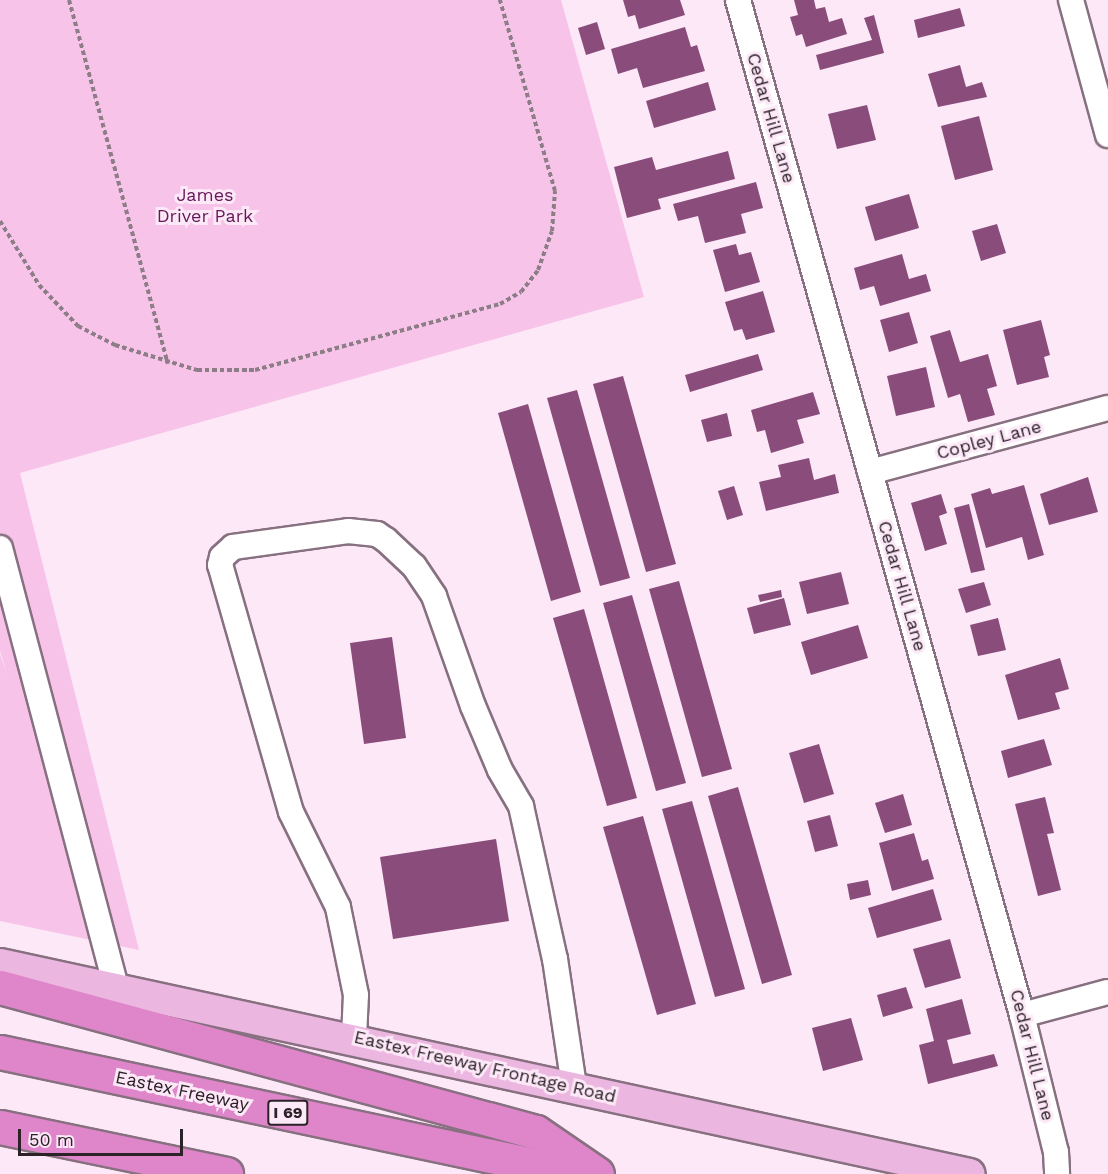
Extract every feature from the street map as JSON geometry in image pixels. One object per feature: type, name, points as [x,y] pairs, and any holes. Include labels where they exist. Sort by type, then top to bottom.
[{"type":"highway","points":[[0,987],[536,1132],[597,1174]]},
{"type":"highway","name":"Eastex Freeway","points":[[0,1052],[576,1174]]},
{"type":"highway","points":[[0,1127],[226,1174]]},
{"type":"main road","name":"Eastex Freeway Frontage Road","points":[[0,964],[354,1037],[970,1174]]},
{"type":"street","name":"Cedar Hill Lane","points":[[738,0],[1022,1016],[1058,1158],[1057,1174]]},
{"type":"street","points":[[1071,0],[1108,135]]},
{"type":"street","name":"Copley Lane","points":[[870,472],[1108,408]]},
{"type":"street","points":[[354,1037],[356,995],[339,907],[291,812],[220,564],[232,547],[348,531],[376,534],[386,540],[414,566],[434,596],[473,706],[500,770],[521,806],[555,959],[574,1086]]},
{"type":"street","points":[[0,548],[116,988]]},
{"type":"street","points":[[1022,1016],[1108,992]]},
{"type":"path","points":[[69,0],[168,364]]},
{"type":"path","points":[[0,221],[39,285],[78,326],[115,345],[168,364],[223,373],[255,370],[500,304],[521,292],[538,270],[552,231],[555,191],[500,0]]},
{"type":"green space","name":"James Driver Park","points":[[0,0],[561,0],[644,297],[20,473],[139,950],[0,921],[0,654],[7,675],[0,651]]},
{"type":"building","points":[[623,0],[680,0],[685,15],[639,29],[635,15],[628,17]]},
{"type":"building","points":[[794,0],[814,0],[816,9],[825,7],[829,22],[842,18],[847,34],[806,47],[802,34],[796,36],[790,17],[798,15]]},
{"type":"building","points":[[960,8],[965,26],[918,38],[914,20]]},
{"type":"building","points":[[874,15],[884,53],[820,70],[816,55],[872,40],[864,18]]},
{"type":"building","points":[[597,22],[605,49],[586,55],[578,28]]},
{"type":"building","points":[[685,27],[691,47],[697,45],[705,71],[643,88],[637,68],[618,74],[611,49]]},
{"type":"building","points":[[960,65],[966,87],[982,82],[987,97],[938,107],[928,74]]},
{"type":"building","points":[[708,82],[716,110],[654,128],[646,101]]},
{"type":"building","points":[[867,105],[876,140],[837,149],[828,114]]},
{"type":"building","points":[[979,116],[993,170],[955,180],[941,126]]},
{"type":"building","points":[[728,151],[735,179],[658,199],[661,209],[627,218],[614,167],[652,157],[656,170]]},
{"type":"building","points":[[756,182],[763,208],[741,214],[746,233],[705,243],[698,216],[678,221],[673,204]]},
{"type":"building","points":[[909,194],[919,228],[875,241],[865,207]]},
{"type":"building","points":[[997,224],[1006,253],[981,261],[972,231]]},
{"type":"building","points":[[736,244],[739,255],[751,252],[760,282],[725,292],[713,250]]},
{"type":"building","points":[[902,254],[909,279],[926,274],[931,291],[880,306],[874,286],[860,290],[854,268]]},
{"type":"building","points":[[763,291],[775,332],[746,340],[742,329],[734,331],[725,302]]},
{"type":"building","points":[[909,312],[918,343],[889,352],[880,320]]},
{"type":"building","points":[[1041,320],[1050,355],[1044,357],[1049,377],[1017,385],[1003,330]]},
{"type":"building","points":[[950,330],[960,362],[988,354],[997,386],[987,389],[995,415],[968,422],[960,394],[948,398],[930,336]]},
{"type":"building","points":[[758,354],[763,370],[690,392],[685,375]]},
{"type":"building","points":[[926,367],[935,407],[896,416],[887,376]]},
{"type":"building","points":[[623,376],[676,564],[646,572],[593,384]]},
{"type":"building","points":[[577,390],[630,578],[600,586],[547,398]]},
{"type":"building","points":[[813,392],[820,414],[797,420],[804,443],[771,453],[765,430],[757,432],[751,410]]},
{"type":"building","points":[[528,404],[581,592],[551,601],[498,413]]},
{"type":"building","points":[[727,413],[732,436],[707,442],[701,420]]},
{"type":"building","points":[[809,458],[814,480],[835,474],[839,493],[766,511],[759,482],[781,477],[778,465]]},
{"type":"building","points":[[1088,477],[1098,512],[1049,525],[1040,494]]},
{"type":"building","points":[[1024,485],[1044,555],[1028,560],[1022,537],[986,548],[971,494],[990,488],[992,494]]},
{"type":"building","points":[[734,486],[743,515],[727,520],[718,491]]},
{"type":"building","points":[[941,494],[947,513],[939,516],[947,544],[925,551],[911,503]]},
{"type":"building","points":[[969,504],[985,570],[971,573],[954,508]]},
{"type":"building","points":[[841,572],[849,604],[807,614],[799,582]]},
{"type":"building","points":[[679,581],[732,769],[702,777],[649,589]]},
{"type":"building","points":[[984,582],[991,605],[966,613],[958,589]]},
{"type":"building","points":[[781,590],[782,597],[760,602],[758,595]]},
{"type":"building","points":[[632,595],[686,783],[656,791],[603,603]]},
{"type":"building","points":[[784,598],[791,625],[754,634],[747,608]]},
{"type":"building","points":[[584,609],[637,798],[607,806],[553,618]]},
{"type":"building","points":[[998,618],[1006,650],[978,656],[970,625]]},
{"type":"building","points":[[858,625],[868,658],[811,675],[801,642]]},
{"type":"building","points":[[392,637],[406,738],[364,744],[350,643]]},
{"type":"building","points":[[1060,658],[1069,689],[1055,693],[1060,709],[1018,720],[1005,675]]},
{"type":"building","points":[[1044,739],[1052,765],[1008,778],[1001,751]]},
{"type":"building","points":[[819,744],[834,794],[804,803],[789,753]]},
{"type":"building","points":[[738,787],[792,975],[762,984],[708,796]]},
{"type":"building","points":[[903,794],[912,825],[885,833],[875,803]]},
{"type":"building","points":[[1045,797],[1054,833],[1047,834],[1061,890],[1038,896],[1015,804]]},
{"type":"building","points":[[692,801],[745,989],[715,997],[662,809]]},
{"type":"building","points":[[830,815],[838,846],[815,852],[807,821]]},
{"type":"building","points":[[643,816],[696,1004],[657,1015],[603,827]]},
{"type":"building","points":[[914,833],[922,861],[928,859],[934,879],[892,891],[879,843]]},
{"type":"building","points":[[496,839],[509,921],[393,939],[380,857]]},
{"type":"building","points":[[868,880],[871,895],[850,900],[847,884]]},
{"type":"building","points":[[933,889],[942,920],[877,938],[868,908]]},
{"type":"building","points":[[950,939],[961,978],[925,988],[913,949]]},
{"type":"building","points":[[906,987],[913,1008],[883,1017],[877,995]]},
{"type":"building","points":[[962,999],[971,1034],[947,1040],[953,1064],[994,1054],[998,1066],[928,1084],[919,1045],[934,1041],[926,1009]]},
{"type":"building","points":[[851,1018],[863,1060],[823,1071],[812,1028]]}]
